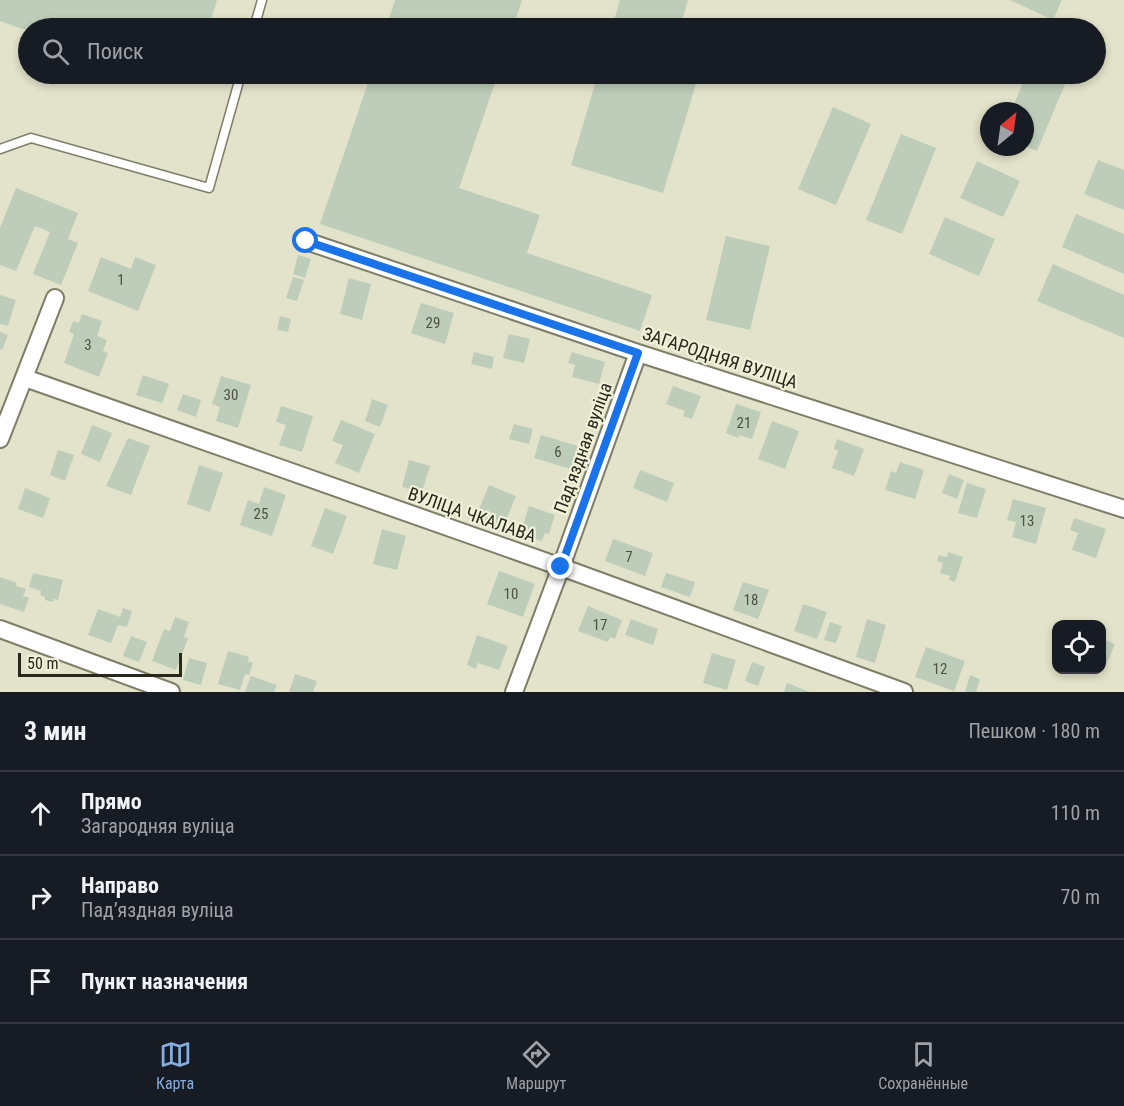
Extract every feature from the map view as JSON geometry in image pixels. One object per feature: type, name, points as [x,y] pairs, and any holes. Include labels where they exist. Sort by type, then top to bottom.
[{"type":"street","name":"ЗАГАРОДНЯЯ ВУЛІЦА","points":[[306,241],[638,353],[1124,509]]},
{"type":"street","points":[[0,439],[55,298]]},
{"type":"street","name":"Падʼяздная вуліца","points":[[514,692],[638,353]]},
{"type":"street","name":"ВУЛІЦА ЧКАЛАВА","points":[[25,378],[561,567],[904,692]]},
{"type":"street","points":[[0,629],[171,692]]},
{"type":"lane","points":[[257,18],[262,0]]},
{"type":"lane","points":[[0,149],[31,138],[209,188],[238,84]]},
{"type":"building","points":[[0,0],[217,0],[211,18],[18,18],[18,27],[0,21]]},
{"type":"building","points":[[395,0],[522,0],[516,18],[389,18]]},
{"type":"building","points":[[620,0],[688,0],[683,18],[615,18]]},
{"type":"building","points":[[1010,0],[1062,0],[1054,18],[1049,18]]},
{"type":"building","points":[[368,84],[495,84],[459,188],[540,215],[527,253],[652,295],[640,331],[320,224]]},
{"type":"building","points":[[595,84],[696,84],[663,193],[571,165]]},
{"type":"building","points":[[1023,84],[1065,84],[1037,151],[1034,150],[1034,102],[1015,102]]},
{"type":"building","points":[[833,107],[871,124],[836,205],[798,189]]},
{"type":"building","points":[[901,134],[936,148],[902,234],[866,220]]},
{"type":"building","points":[[1098,160],[1124,170],[1124,210],[1084,194]]},
{"type":"building","points":[[977,161],[1020,181],[1003,217],[960,198]]},
{"type":"building","points":[[16,188],[78,213],[68,239],[78,243],[61,285],[33,274],[50,232],[35,226],[16,271],[0,265],[0,228]]},
{"type":"building","points":[[1076,214],[1124,234],[1124,274],[1062,247]]},
{"type":"building","points":[[945,217],[995,239],[979,276],[929,254]]},
{"type":"building","points":[[726,236],[770,246],[750,330],[706,320]]},
{"type":"building","points":[[298,255],[311,259],[305,278],[293,274]]},
{"type":"building","points":[[101,257],[131,269],[135,257],[156,265],[138,311],[88,291]]},
{"type":"building","points":[[1053,264],[1124,295],[1124,338],[1037,301]]},
{"type":"building","points":[[293,277],[304,280],[297,301],[286,298]]},
{"type":"building","points":[[349,278],[371,284],[362,320],[340,314]]},
{"type":"building","points":[[0,295],[16,300],[8,326],[0,324]]},
{"type":"building","points":[[421,303],[454,313],[445,344],[411,333]]},
{"type":"building","points":[[82,314],[102,321],[97,336],[107,340],[103,351],[108,353],[99,377],[64,363],[74,334],[69,332],[73,321],[79,323]]},
{"type":"building","points":[[280,316],[291,319],[288,332],[277,330]]},
{"type":"building","points":[[0,332],[8,335],[2,350],[0,349]]},
{"type":"building","points":[[509,334],[530,339],[524,363],[503,358]]},
{"type":"building","points":[[474,352],[494,357],[492,369],[471,364]]},
{"type":"building","points":[[572,352],[605,362],[599,384],[572,377],[575,365],[568,363]]},
{"type":"building","points":[[143,375],[169,384],[162,403],[136,395]]},
{"type":"building","points":[[221,376],[251,385],[238,428],[216,421],[220,407],[212,404]]},
{"type":"building","points":[[673,386],[701,396],[692,419],[683,416],[685,411],[666,404]]},
{"type":"building","points":[[183,394],[201,400],[196,417],[177,410]]},
{"type":"building","points":[[372,399],[388,405],[380,427],[365,421]]},
{"type":"building","points":[[736,404],[761,412],[752,439],[739,435],[738,438],[726,433]]},
{"type":"building","points":[[281,406],[313,416],[302,452],[279,445],[286,425],[276,422]]},
{"type":"building","points":[[341,420],[375,434],[359,473],[335,463],[343,445],[332,441]]},
{"type":"building","points":[[772,421],[799,431],[785,469],[758,459]]},
{"type":"building","points":[[514,424],[533,429],[529,444],[509,439]]},
{"type":"building","points":[[92,425],[112,433],[100,462],[81,454]]},
{"type":"building","points":[[541,435],[581,447],[574,470],[534,458]]},
{"type":"building","points":[[128,438],[150,446],[131,495],[106,486]]},
{"type":"building","points":[[837,439],[864,449],[854,476],[832,468],[838,451],[834,449]]},
{"type":"building","points":[[58,450],[74,455],[65,481],[50,475]]},
{"type":"building","points":[[409,460],[430,466],[422,492],[402,487]]},
{"type":"building","points":[[900,462],[924,470],[915,499],[885,490],[891,471],[896,473]]},
{"type":"building","points":[[199,465],[223,473],[210,512],[187,504]]},
{"type":"building","points":[[640,470],[674,483],[667,502],[633,488]]},
{"type":"building","points":[[949,474],[964,480],[957,499],[942,493]]},
{"type":"building","points":[[967,483],[986,489],[977,518],[958,513]]},
{"type":"building","points":[[489,485],[516,496],[503,528],[476,517]]},
{"type":"building","points":[[264,487],[286,495],[272,536],[240,525],[248,500],[259,504]]},
{"type":"building","points":[[25,488],[50,498],[43,518],[18,509]]},
{"type":"building","points":[[1013,499],[1046,508],[1036,544],[1012,537],[1016,522],[1007,520]]},
{"type":"building","points":[[529,506],[555,515],[549,534],[545,533],[542,541],[520,534]]},
{"type":"building","points":[[325,508],[347,516],[333,554],[311,546]]},
{"type":"building","points":[[1074,518],[1106,529],[1096,558],[1072,550],[1078,533],[1070,530]]},
{"type":"building","points":[[382,529],[406,536],[397,570],[373,564]]},
{"type":"building","points":[[613,539],[653,553],[645,576],[605,561]]},
{"type":"building","points":[[948,552],[963,557],[955,582],[949,580],[950,576],[940,573],[943,563],[937,561],[939,555],[947,557]]},
{"type":"building","points":[[499,571],[535,584],[523,617],[487,604]]},
{"type":"building","points":[[33,573],[63,580],[58,600],[54,599],[53,602],[45,600],[45,597],[40,595],[41,591],[29,587]]},
{"type":"building","points":[[666,573],[695,582],[690,597],[661,587]]},
{"type":"building","points":[[0,577],[26,589],[23,596],[29,598],[24,612],[0,604]]},
{"type":"building","points":[[743,582],[769,590],[758,619],[733,610]]},
{"type":"building","points":[[803,604],[827,612],[817,639],[794,631]]},
{"type":"building","points":[[588,606],[622,620],[615,639],[610,637],[608,642],[578,631]]},
{"type":"building","points":[[123,608],[132,611],[127,627],[118,625],[111,643],[88,635],[98,609],[120,617]]},
{"type":"building","points":[[175,617],[189,622],[184,637],[188,638],[176,670],[152,661],[164,629],[170,631]]},
{"type":"building","points":[[631,619],[658,629],[653,645],[625,635]]},
{"type":"building","points":[[867,619],[886,625],[875,663],[856,657]]},
{"type":"building","points":[[830,622],[842,626],[836,643],[824,640]]},
{"type":"building","points":[[477,635],[508,646],[499,670],[478,663],[476,669],[467,665]]},
{"type":"building","points":[[131,636],[147,642],[139,662],[123,656]]},
{"type":"building","points":[[1106,641],[1115,644],[1106,665]]},
{"type":"building","points":[[926,647],[965,661],[954,691],[915,677]]},
{"type":"building","points":[[228,651],[249,657],[248,661],[253,663],[249,675],[245,674],[240,690],[218,684]]},
{"type":"building","points":[[712,653],[736,660],[727,690],[703,683]]},
{"type":"building","points":[[189,658],[207,663],[201,685],[183,680]]},
{"type":"building","points":[[752,662],[765,667],[758,686],[745,681]]},
{"type":"building","points":[[295,674],[317,681],[313,692],[289,692]]},
{"type":"building","points":[[970,675],[980,679],[976,692],[965,692]]},
{"type":"building","points":[[251,676],[277,685],[274,692],[245,692]]},
{"type":"building","points":[[787,683],[810,692],[784,692]]},
{"type":"route","points":[[306,241],[638,353],[561,567]]}]
